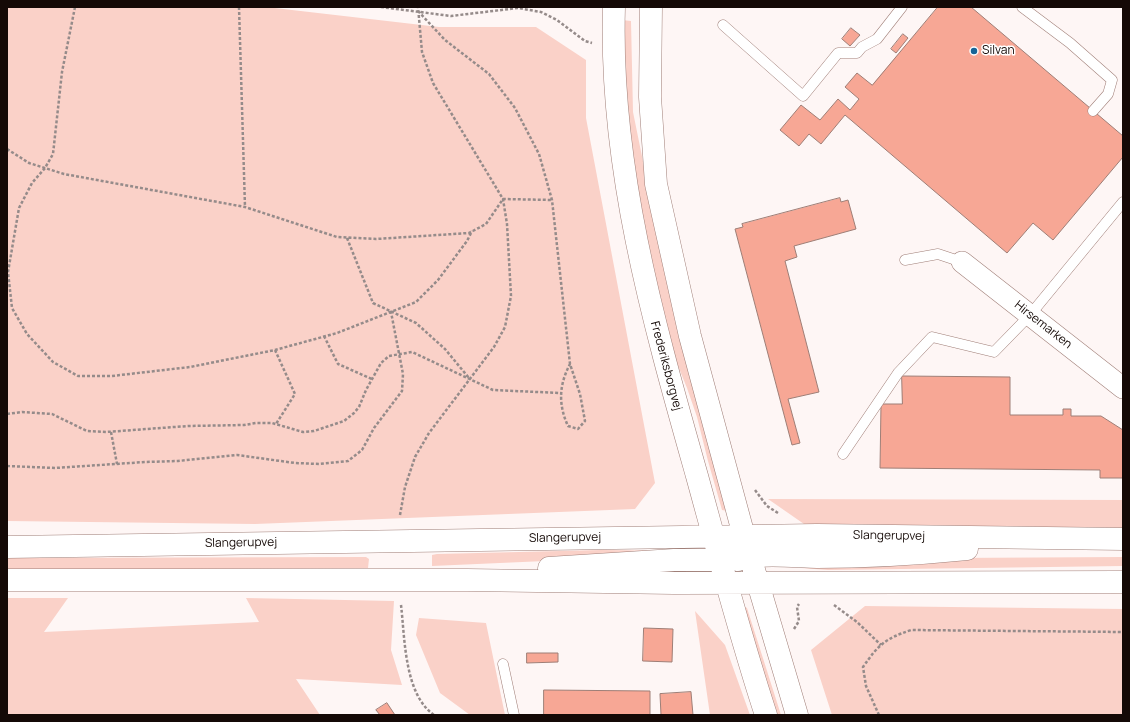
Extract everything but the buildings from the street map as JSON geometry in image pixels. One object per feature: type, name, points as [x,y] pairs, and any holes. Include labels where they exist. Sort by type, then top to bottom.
[{"type":"main road","name":"Frederiksborgvej","points":[[614,7],[615,62],[620,132],[635,238],[658,337],[744,650],[766,715]]},
{"type":"main road","points":[[651,7],[650,97],[656,184],[690,336],[744,536],[797,715]]},
{"type":"main road","name":"Slangerupvej","points":[[7,547],[744,536],[1123,539]]},
{"type":"main road","points":[[468,580],[550,568],[666,560],[720,560],[733,557],[742,547],[744,536]]},
{"type":"main road","points":[[726,583],[730,566],[740,559],[751,557],[818,557],[936,552],[1070,538]]},
{"type":"main road","points":[[7,580],[468,580],[726,583],[1123,582]]},
{"type":"street","name":"Hirsemarken","points":[[962,262],[1123,388]]},
{"type":"lane","points":[[723,25],[803,96],[838,53],[857,52],[862,47],[877,38],[902,7]]},
{"type":"lane","points":[[1022,7],[1070,43],[1112,80],[1108,94],[1093,111]]},
{"type":"lane","points":[[843,454],[898,373],[932,337],[994,352],[1030,315],[1123,202]]},
{"type":"lane","points":[[905,260],[938,254],[962,262]]},
{"type":"lane","points":[[503,664],[514,715]]},
{"type":"path","points":[[75,7],[62,72],[53,154],[32,183],[19,208],[8,272],[12,308],[27,334],[53,362],[78,376],[112,376],[190,366],[275,350],[324,336],[416,302],[438,280],[467,241],[472,231]]},
{"type":"path","points":[[239,7],[244,207]]},
{"type":"path","points":[[381,7],[418,9],[451,16],[518,8],[541,12],[557,20],[585,41],[594,43]]},
{"type":"path","points":[[400,515],[405,486],[415,457],[429,433],[494,347],[505,327],[511,296],[507,224],[503,199],[433,83],[422,52],[418,9]]},
{"type":"path","points":[[418,9],[445,40],[489,74],[515,108],[539,154],[552,200],[570,364],[580,394],[585,421],[578,429],[568,426],[564,417],[560,393],[563,377],[570,364]]},
{"type":"path","points":[[7,149],[29,163],[64,174],[244,207],[337,237],[376,239],[472,231],[486,224],[503,199]]},
{"type":"path","points":[[503,199],[552,200]]},
{"type":"path","points":[[347,238],[373,303],[416,322],[445,349],[469,379]]},
{"type":"path","points":[[7,298],[11,295]]},
{"type":"path","points":[[7,466],[55,468],[237,456],[295,463],[319,464],[348,461],[362,450],[374,428],[402,391],[403,374],[391,312]]},
{"type":"path","points":[[324,336],[338,364],[372,379]]},
{"type":"path","points":[[275,350],[295,394],[276,424]]},
{"type":"path","points":[[7,414],[22,412],[52,414],[87,431],[111,432],[188,426],[244,425],[256,423],[276,424],[303,432],[322,429],[344,421],[360,407],[372,379],[381,363],[389,356],[412,352],[493,390],[560,393]]},
{"type":"path","points":[[111,432],[117,464]]},
{"type":"path","points":[[754,489],[767,506],[783,516]]},
{"type":"path","points":[[794,630],[799,621],[797,607],[805,601]]},
{"type":"path","points":[[828,603],[839,607],[881,645]]},
{"type":"path","points":[[401,605],[409,676],[425,709],[434,715]]},
{"type":"path","points":[[879,715],[866,686],[863,667],[876,648],[891,638],[911,630],[1123,632]]},
{"type":"shaded area","points":[[7,7],[266,7],[439,27],[536,27],[586,60],[586,118],[655,483],[635,509],[255,524],[7,521]]},
{"type":"shaded area","points":[[622,20],[631,21],[633,112],[649,191],[727,511],[722,510],[697,417],[665,334],[627,135]]},
{"type":"shaded area","points":[[768,499],[1123,500],[1123,528],[804,524]]},
{"type":"shaded area","points":[[601,550],[687,551],[613,558],[432,566],[432,555],[437,554]]},
{"type":"shaded area","points":[[366,557],[369,559],[368,568],[7,570],[7,558]]},
{"type":"shaded area","points":[[1123,557],[1123,566],[828,570],[801,568],[800,563],[949,558]]},
{"type":"shaded area","points":[[7,598],[68,598],[44,632],[259,622],[246,598],[394,601],[391,650],[402,685],[296,679],[320,715],[7,715]]},
{"type":"shaded area","points":[[743,606],[747,608],[781,715],[774,715]]},
{"type":"shaded area","points":[[865,606],[1123,609],[1123,715],[832,715],[811,650]]},
{"type":"shaded area","points":[[695,611],[725,645],[750,715],[710,715]]},
{"type":"shaded area","points":[[419,618],[486,623],[505,715],[470,715],[440,693],[416,635]]},
{"type":"place","name":"Silvan","points":[[974,51]]}]
